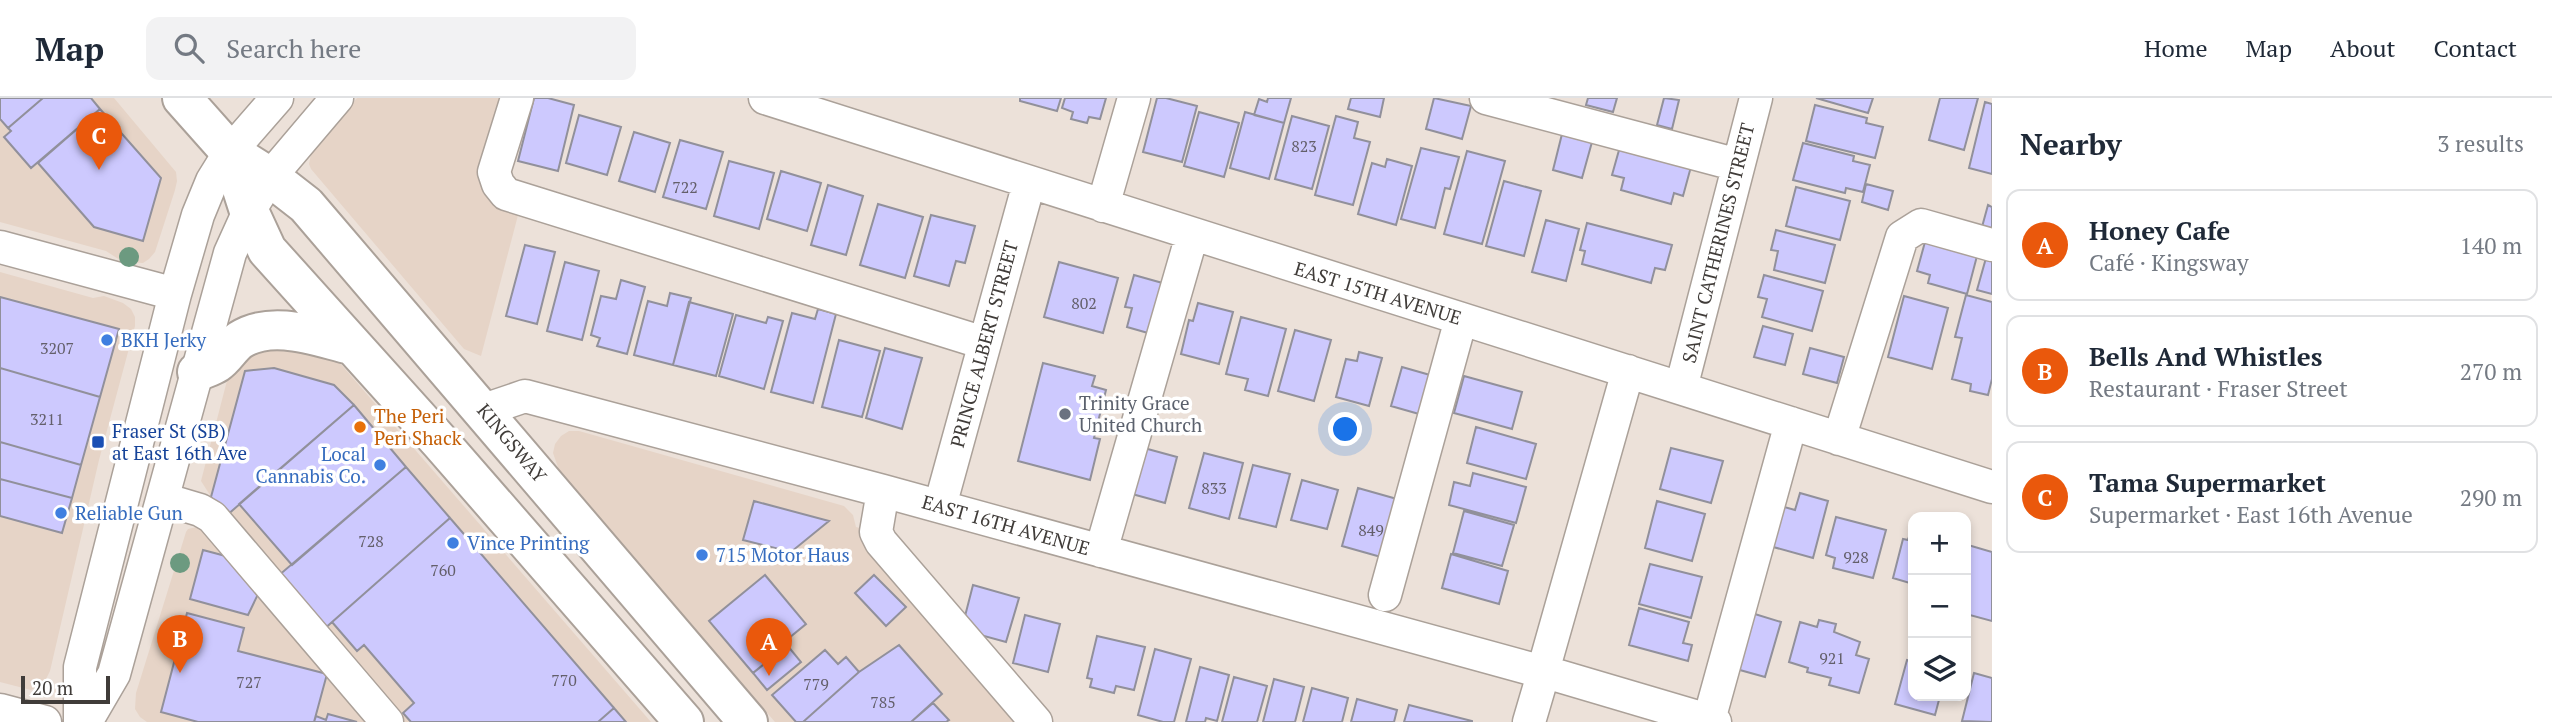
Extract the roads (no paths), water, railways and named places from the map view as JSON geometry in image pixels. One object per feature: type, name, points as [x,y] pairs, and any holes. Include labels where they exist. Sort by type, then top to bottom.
[{"type":"main road","name":"KINGSWAY","points":[[182,98],[230,152],[270,177],[306,205],[748,722]]},
{"type":"main road","name":"KINGSWAY","points":[[230,152],[248,211],[267,250],[440,442],[684,722]]},
{"type":"main road","points":[[197,372],[218,362],[238,342],[252,333],[267,330],[294,331],[351,345]]},
{"type":"street","points":[[80,722],[80,667],[175,294],[198,215],[212,181],[230,152],[277,98]]},
{"type":"street","points":[[86,722],[114,674],[224,270],[248,211],[270,177],[337,98]]},
{"type":"street","points":[[517,98],[495,172],[498,184],[506,194],[984,343]]},
{"type":"street","name":"EAST 15TH AVENUE","points":[[765,98],[1992,487]]},
{"type":"street","points":[[1103,206],[1135,98]]},
{"type":"street","points":[[1486,98],[1738,165]]},
{"type":"street","name":"SAINT CATHERINES STREET","points":[[1681,388],[1756,98]]},
{"type":"street","name":"PRINCE ALBERT STREET","points":[[940,506],[1029,183]]},
{"type":"street","points":[[1839,439],[1902,237],[1921,225],[1992,245]]},
{"type":"street","points":[[1101,551],[1192,234]]},
{"type":"street","points":[[0,247],[175,294]]},
{"type":"street","points":[[1385,595],[1461,319]]},
{"type":"street","points":[[1529,722],[1628,371]]},
{"type":"street","name":"EAST 16TH AVENUE","points":[[484,410],[525,396],[940,506],[1712,721]]},
{"type":"street","points":[[1712,721],[1791,423]]},
{"type":"street","points":[[883,491],[876,532],[881,542],[1036,722]]},
{"type":"street","points":[[163,499],[200,510],[212,517],[387,722]]},
{"type":"street","points":[[0,710],[45,722]]},
{"type":"place","name":"Tama Supermarket","points":[[99,170]]},
{"type":"place","name":"BKH Jerky","points":[[107,340]]},
{"type":"place","name":"Trinity Grace United Church","points":[[1065,414]]},
{"type":"place","name":"The Peri Peri Shack","points":[[360,427]]},
{"type":"place","name":"Fraser St (SB) at East 16th Ave","points":[[98,442]]},
{"type":"place","name":"Local Cannabis Co.","points":[[380,465]]},
{"type":"place","name":"Reliable Gun","points":[[61,513]]},
{"type":"place","name":"Vince Printing","points":[[453,543]]},
{"type":"place","name":"715 Motor Haus","points":[[702,555]]},
{"type":"place","name":"Bells And Whistles","points":[[180,673]]},
{"type":"place","name":"Honey Cafe","points":[[769,676]]}]
